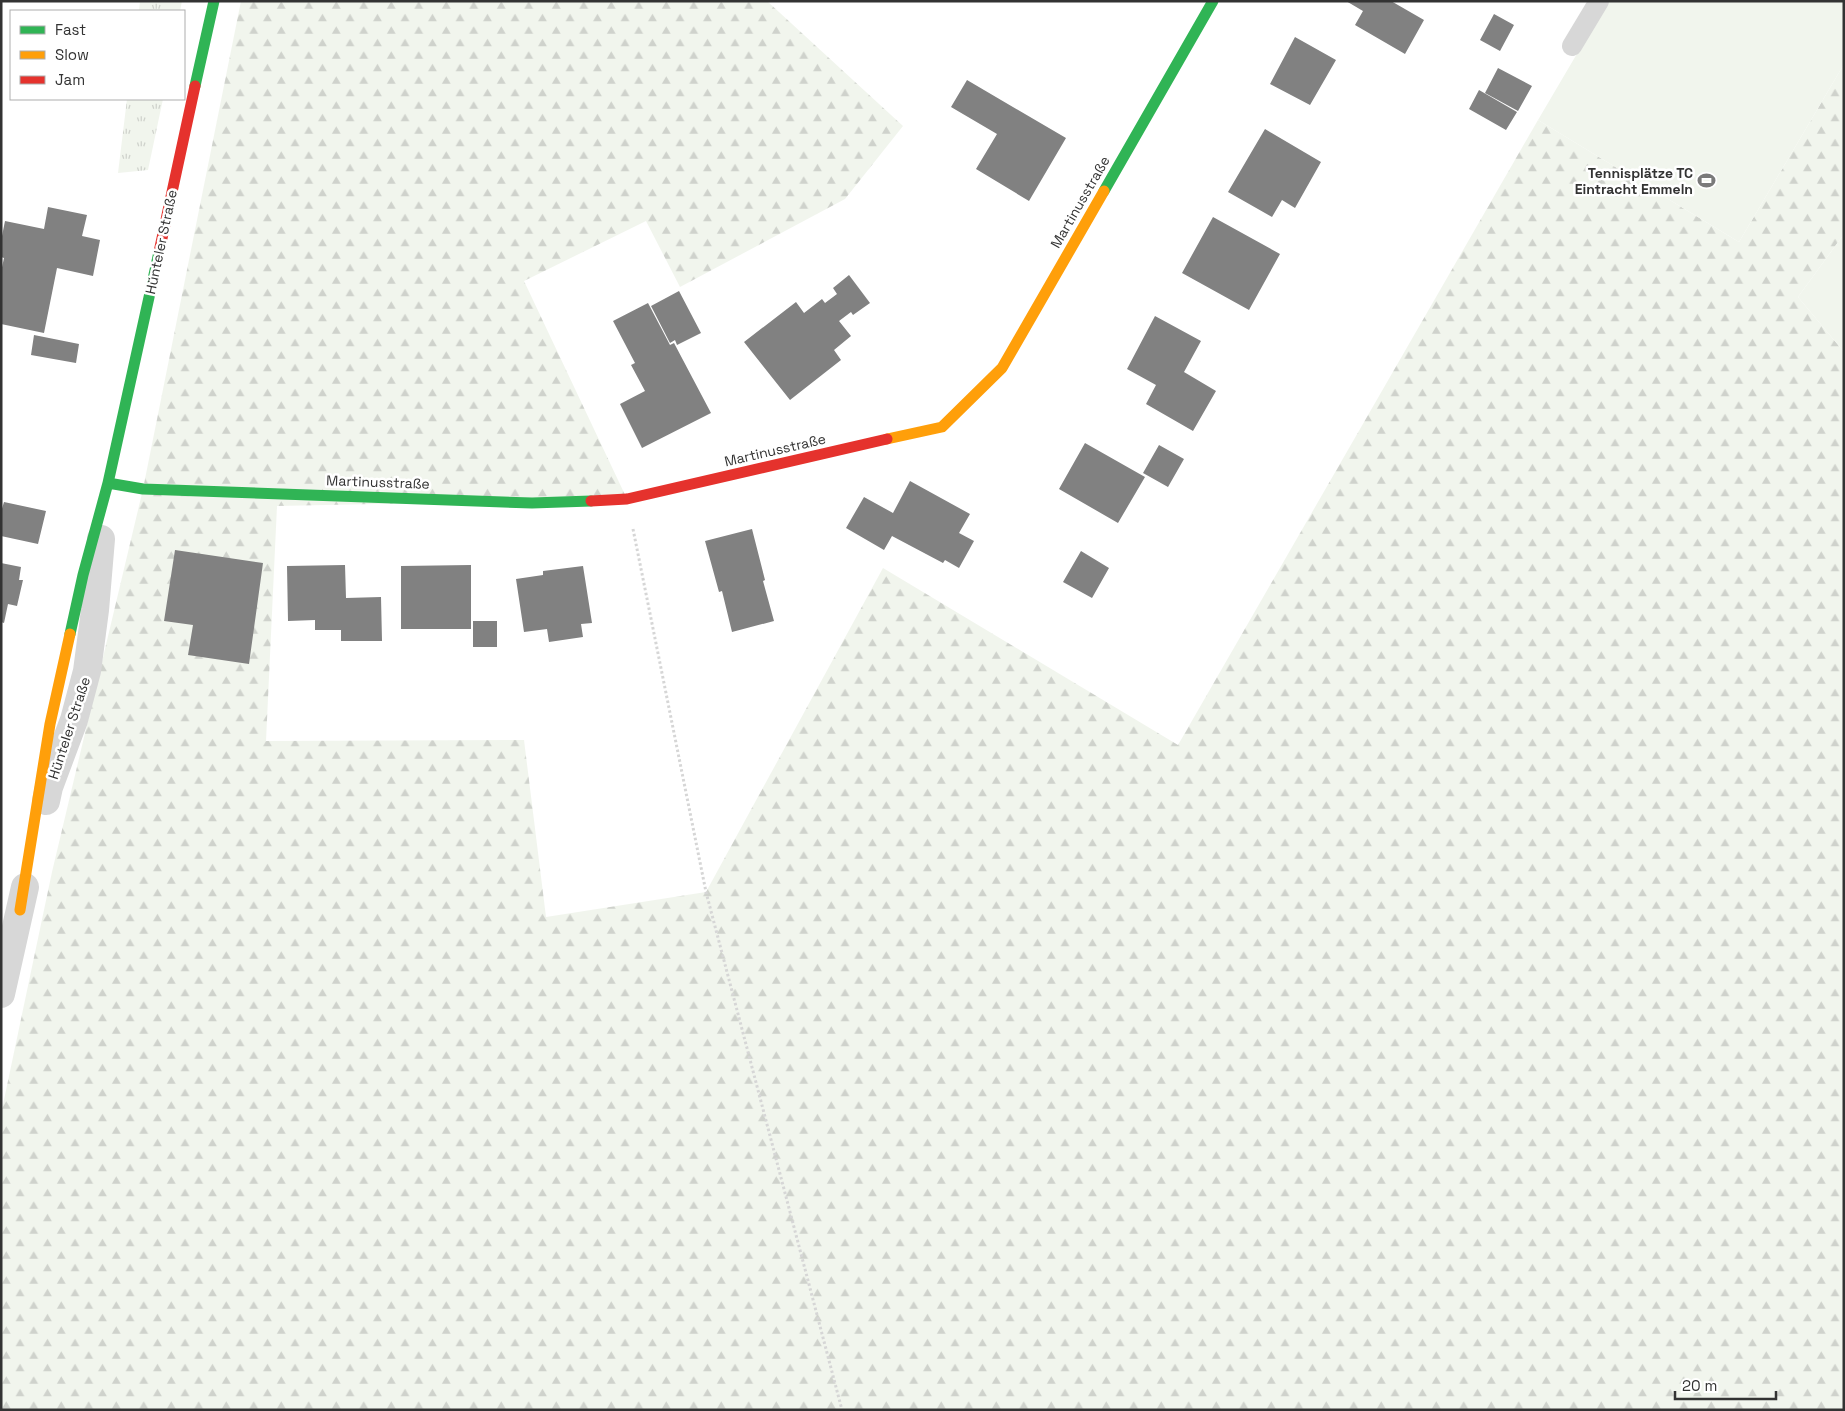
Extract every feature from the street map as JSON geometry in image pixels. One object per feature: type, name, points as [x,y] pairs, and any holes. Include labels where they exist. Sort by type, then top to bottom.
[{"type":"street","name":"Hünteler Straße","points":[[1,994],[49,787],[74,720],[87,671],[95,610],[98,557],[108,483],[214,1]]},
{"type":"street","name":"Martinusstraße","points":[[108,483],[142,489],[532,503],[627,499],[942,427],[1002,368],[1213,1]]},
{"type":"lane","points":[[1572,46],[1599,1]]},
{"type":"path","points":[[627,499],[706,892],[842,1410]]},
{"type":"green space","points":[[140,1],[182,1],[180,10],[139,10]]},
{"type":"green space","points":[[241,1],[767,1],[903,126],[845,199],[680,287],[646,221],[524,281],[627,499],[277,506],[266,741],[524,740],[546,917],[706,892],[883,568],[1178,745],[1538,120],[1739,242],[1844,64],[1844,234],[1798,297],[1844,352],[1844,1410],[1,1410],[1,1114],[52,872],[143,489]]},
{"type":"green space","name":"Tennisplätze TC Eintracht Emmeln","points":[[1608,1],[1844,1],[1844,64],[1739,242],[1538,120]]},
{"type":"green space","points":[[127,100],[163,100],[148,170],[118,173]]},
{"type":"green space","points":[[1844,234],[1844,352],[1798,297]]},
{"type":"building","points":[[1346,1],[1391,1],[1424,20],[1405,54],[1355,25],[1363,11]]},
{"type":"building","points":[[1494,14],[1514,25],[1500,51],[1480,40]]},
{"type":"building","points":[[1295,37],[1336,60],[1310,105],[1270,84]]},
{"type":"building","points":[[1498,68],[1532,86],[1518,111],[1485,93]]},
{"type":"building","points":[[967,80],[1066,138],[1029,201],[976,169],[997,134],[951,107]]},
{"type":"building","points":[[1479,90],[1517,112],[1506,130],[1469,109]]},
{"type":"building","points":[[1265,129],[1321,162],[1295,208],[1282,200],[1272,217],[1228,192]]},
{"type":"building","points":[[48,207],[87,215],[82,236],[100,240],[93,276],[57,268],[44,333],[1,324],[1,272],[4,258],[1,257],[1,241],[5,221],[44,229]]},
{"type":"building","points":[[1213,217],[1280,254],[1249,310],[1182,273]]},
{"type":"building","points":[[849,275],[870,303],[853,315],[851,312],[839,321],[851,336],[834,350],[841,360],[790,400],[744,342],[796,302],[804,313],[822,299],[825,303],[837,294],[833,288]]},
{"type":"building","points":[[679,291],[701,333],[677,345],[675,340],[670,343],[651,306]]},
{"type":"building","points":[[648,303],[670,345],[674,343],[711,413],[642,448],[620,404],[645,391],[631,365],[635,363],[613,321]]},
{"type":"building","points":[[1155,316],[1201,341],[1184,372],[1216,391],[1193,431],[1146,404],[1156,385],[1127,369]]},
{"type":"building","points":[[34,335],[79,344],[76,363],[31,355]]},
{"type":"building","points":[[1085,443],[1145,477],[1118,523],[1059,489]]},
{"type":"building","points":[[1159,445],[1184,459],[1168,487],[1143,473]]},
{"type":"building","points":[[910,481],[970,514],[959,533],[974,541],[959,568],[945,560],[943,563],[892,536],[884,550],[846,528],[864,497],[893,513]]},
{"type":"building","points":[[4,502],[46,511],[38,544],[1,536],[1,512]]},
{"type":"building","points":[[752,529],[774,621],[732,632],[722,591],[719,592],[705,541]]},
{"type":"building","points":[[175,550],[263,563],[249,664],[188,655],[193,625],[164,621]]},
{"type":"building","points":[[1081,551],[1109,568],[1092,598],[1063,582]]},
{"type":"building","points":[[1,563],[21,567],[19,580],[23,580],[17,606],[8,604],[4,623],[1,622]]},
{"type":"building","points":[[345,565],[346,598],[381,597],[382,641],[341,641],[341,630],[315,630],[315,620],[288,621],[287,566]]},
{"type":"building","points":[[471,565],[471,629],[401,629],[401,566]]},
{"type":"building","points":[[583,566],[592,623],[581,624],[583,637],[549,642],[547,629],[524,632],[516,579],[543,575],[543,571]]},
{"type":"building","points":[[473,621],[497,621],[497,647],[473,647]]},
{"type":"traffic: fast","points":[[195,86],[214,1]]},
{"type":"traffic: fast","points":[[1104,191],[1213,1]]},
{"type":"traffic: fast","points":[[70,634],[83,575],[108,483],[159,252]]},
{"type":"traffic: fast","points":[[108,483],[143,489],[532,503],[591,501]]},
{"type":"traffic: slow","points":[[887,439],[942,427],[1002,368],[1104,191]]},
{"type":"traffic: slow","points":[[20,910],[50,724],[70,634]]},
{"type":"traffic: jam","points":[[159,252],[195,86]]},
{"type":"traffic: jam","points":[[591,501],[627,499],[887,439]]},
{"type":"place","name":"Tennisplätze TC Eintracht Emmeln","points":[[1707,181]]}]
